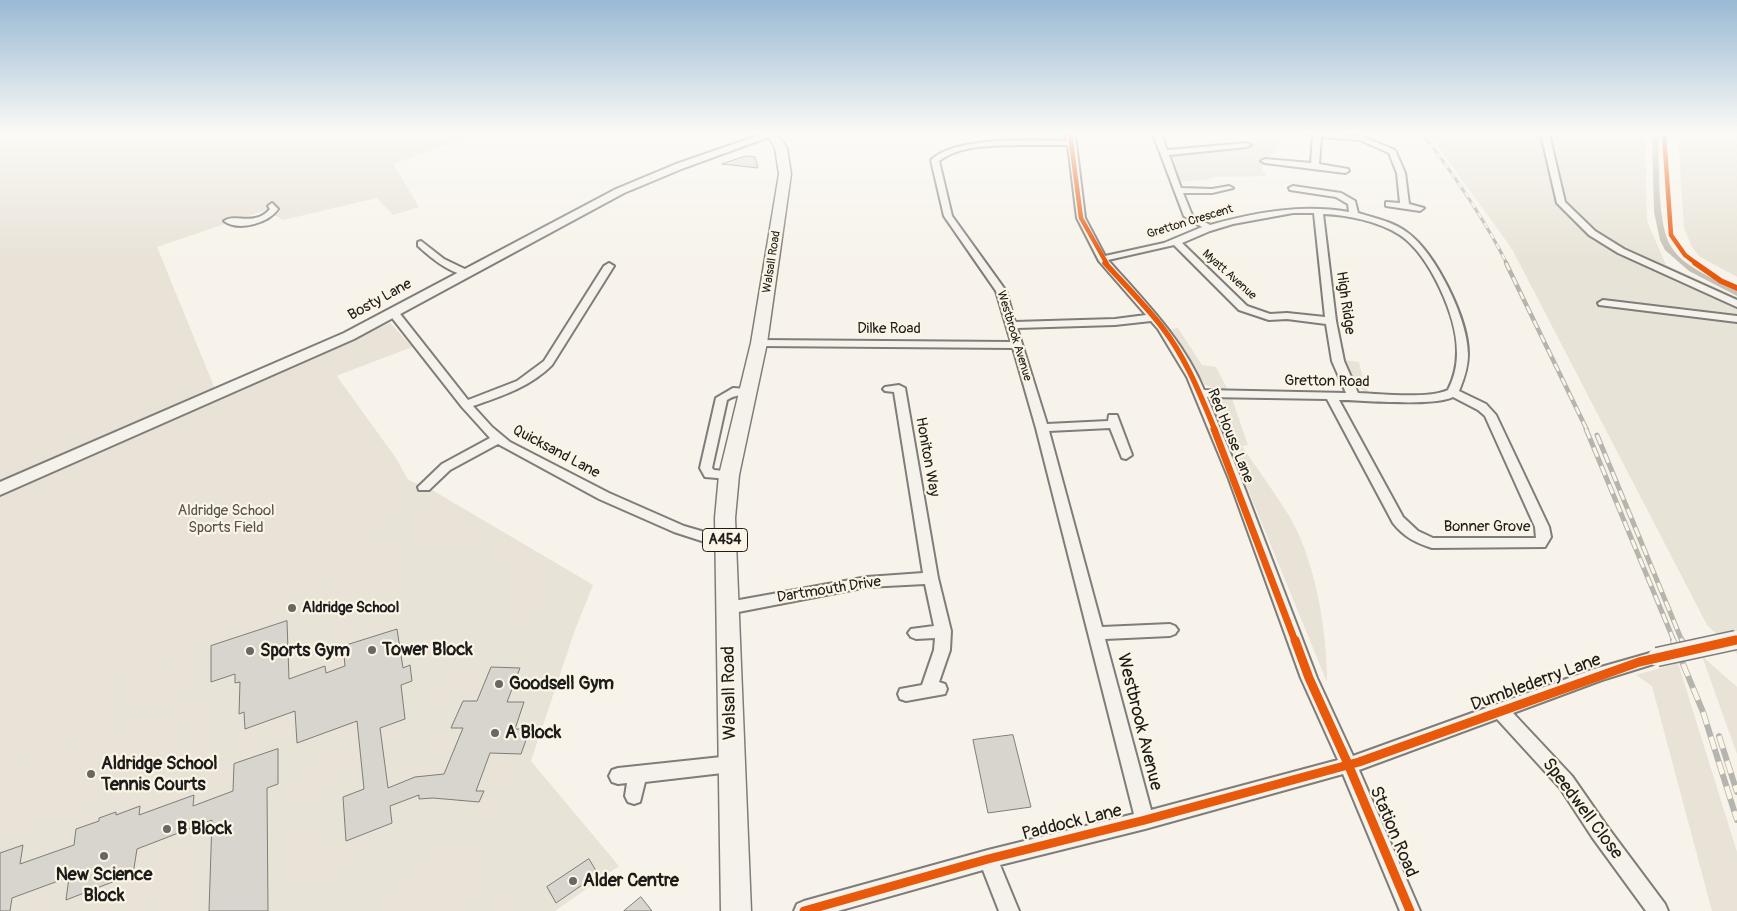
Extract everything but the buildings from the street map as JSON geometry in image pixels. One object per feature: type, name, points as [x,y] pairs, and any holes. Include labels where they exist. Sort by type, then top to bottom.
[{"type":"main road","name":"Bosty Lane","points":[[0,489],[310,355],[620,191],[656,177]]},
{"type":"main road","name":"Walsall Road","points":[[736,911],[725,538],[729,475],[759,343],[785,177]]},
{"type":"street","name":"Westbrook Avenue","points":[[939,177],[948,216],[960,236],[995,279],[1012,325],[1042,428],[1145,820]]},
{"type":"street","name":"Red House Lane","points":[[1076,177],[1081,218],[1102,259],[1154,317],[1183,359],[1199,393],[1235,479],[1309,678],[1348,764]]},
{"type":"street","points":[[1173,177],[1188,216],[1209,228]]},
{"type":"street","points":[[1401,177],[1405,206]]},
{"type":"street","points":[[1555,177],[1561,203],[1592,233],[1621,251],[1737,304]]},
{"type":"street","points":[[1208,181],[1220,190]]},
{"type":"street","points":[[1293,188],[1305,187],[1344,197],[1352,203],[1354,214]]},
{"type":"street","points":[[1178,190],[1220,190],[1229,188]]},
{"type":"street","points":[[1389,204],[1420,208]]},
{"type":"street","points":[[228,221],[236,223],[265,217],[272,213],[274,209],[272,206]]},
{"type":"street","name":"Gretton Crescent","points":[[1102,259],[1176,242],[1209,228],[1253,216],[1287,211],[1318,210],[1354,214],[1382,223],[1403,234],[1421,251],[1449,300],[1463,338],[1464,359],[1459,381],[1453,392]]},
{"type":"street","name":"High Ridge","points":[[1318,210],[1331,321],[1338,361],[1354,398]]},
{"type":"street","name":"Myatt Avenue","points":[[1176,242],[1244,308],[1270,316],[1331,321]]},
{"type":"street","points":[[421,244],[441,261],[466,272]]},
{"type":"street","points":[[466,405],[525,381],[541,371],[548,363],[603,270]]},
{"type":"street","points":[[1603,303],[1737,319]]},
{"type":"street","name":"Quicksand Lane","points":[[393,312],[466,405],[498,439],[516,452],[604,496],[691,534],[708,538],[725,538]]},
{"type":"street","points":[[1012,325],[1115,322],[1154,317]]},
{"type":"street","name":"Dilke Road","points":[[759,343],[1018,345]]},
{"type":"street","name":"Honiton Way","points":[[889,389],[899,388],[920,542],[931,578],[943,631],[942,650],[933,689],[906,694]]},
{"type":"street","name":"Bonner Grove","points":[[1332,398],[1398,520],[1416,538],[1432,543],[1540,543],[1544,537],[1542,528],[1490,415],[1476,403],[1453,392]]},
{"type":"street","name":"Gretton Road","points":[[1199,393],[1332,398],[1425,398],[1443,397],[1453,392]]},
{"type":"street","points":[[1042,428],[1114,421],[1126,455]]},
{"type":"street","points":[[424,487],[446,467],[498,439]]},
{"type":"street","name":"Dartmouth Drive","points":[[728,608],[867,582],[931,578]]},
{"type":"street","name":"Westbrook Avenue","points":[[1097,633],[1170,630]]},
{"type":"street","points":[[916,633],[943,631]]},
{"type":"street","name":"Dumblederry Lane","points":[[1348,764],[1501,712],[1600,674],[1657,657],[1737,640]]},
{"type":"street","name":"Speedwell Close","points":[[1501,712],[1566,782],[1599,832],[1658,911]]},
{"type":"street","points":[[618,776],[731,764]]},
{"type":"street","name":"Paddock Lane","points":[[804,911],[988,859],[1145,820],[1348,764]]},
{"type":"street","name":"Station Road","points":[[1348,764],[1410,911]]},
{"type":"street","points":[[634,796],[637,775]]},
{"type":"street","points":[[988,859],[1008,911]]},
{"type":"shaded area","points":[[1460,177],[1646,177],[1647,221],[1666,265],[1737,297],[1737,654],[1707,625],[1512,249]]},
{"type":"shaded area","points":[[1681,177],[1737,177],[1737,277],[1699,256],[1692,247],[1684,228]]},
{"type":"shaded area","name":"Aldridge School","points":[[390,323],[412,347],[336,376],[395,457],[408,480],[430,489],[593,585],[575,630],[531,761],[619,866],[555,911],[0,911],[0,492],[319,356]]},
{"type":"green space","points":[[0,177],[401,177],[419,207],[393,215],[377,198],[283,220],[266,210],[157,247],[215,389],[0,482]]},
{"type":"green space","points":[[1176,177],[1240,177],[1215,177],[1205,180],[1178,182]]},
{"type":"green space","name":"Aldridge School Sports Field","points":[[390,323],[412,347],[336,375],[395,457],[408,480],[419,488],[403,516],[331,572],[320,583],[302,614],[121,674],[114,725],[149,714],[148,721],[0,770],[0,492],[319,356]]},
{"type":"green space","points":[[1178,328],[1202,365],[1216,367],[1228,390],[1216,389],[1205,385],[1171,329]]},
{"type":"green space","points":[[1344,360],[1359,362],[1364,383],[1370,394],[1356,385]]},
{"type":"green space","points":[[1232,399],[1248,445],[1242,446],[1291,519],[1307,556],[1322,620],[1327,682],[1212,402],[1215,400]]},
{"type":"green space","points":[[430,489],[593,585],[555,586],[536,628],[511,625],[493,537],[412,561],[412,534],[415,515],[422,503],[425,492]]},
{"type":"green space","points":[[403,528],[400,537],[412,621],[344,643],[316,632],[311,624],[313,607],[318,593],[326,580],[362,550]]},
{"type":"green space","points":[[300,618],[302,666],[294,669],[293,621]]},
{"type":"green space","points":[[204,648],[203,692],[118,721],[123,674]]},
{"type":"green space","points":[[341,649],[344,665],[326,672],[324,665],[295,675],[294,672]]},
{"type":"green space","points":[[1702,656],[1737,687],[1737,754]]},
{"type":"green space","points":[[1678,663],[1737,852],[1737,911],[1712,911],[1652,686],[1636,675]]},
{"type":"green space","points":[[479,666],[480,675],[487,675],[476,700],[460,697],[450,705],[441,707],[420,699],[422,683]]},
{"type":"green space","points":[[240,684],[239,714],[244,712],[244,718],[236,721],[215,692]]},
{"type":"green space","points":[[209,694],[206,767],[185,775],[188,708],[152,720],[153,712]]},
{"type":"green space","name":"Aldridge School Tennis Courts","points":[[186,709],[182,776],[0,841],[0,772]]},
{"type":"green space","points":[[355,709],[359,736],[309,753],[297,751],[295,743],[346,725]]},
{"type":"green space","points":[[299,711],[286,739],[212,764],[236,725],[244,723],[244,730]]},
{"type":"green space","points":[[408,724],[435,725],[437,731],[395,757],[391,728]]},
{"type":"green space","points":[[450,730],[459,730],[445,760],[431,758],[420,746]]},
{"type":"green space","points":[[357,739],[359,766],[352,778],[283,825],[279,822],[281,790],[294,784],[297,776],[297,763]]},
{"type":"green space","points":[[274,746],[278,749],[234,764],[233,791],[193,806],[193,795],[139,816],[139,807],[116,815],[118,807],[131,797],[139,798],[156,789]]},
{"type":"green space","points":[[493,757],[520,758],[495,831],[491,833],[476,826],[459,822],[425,820],[434,801],[482,804],[488,789],[483,788]]},
{"type":"green space","points":[[406,762],[442,766],[439,774],[417,776],[389,786],[386,768]]},
{"type":"green space","points":[[332,801],[337,803],[337,815],[336,822],[332,828],[328,830],[304,820],[308,815]]},
{"type":"green space","points":[[97,809],[104,813],[99,821],[76,829],[80,816]]},
{"type":"green space","points":[[72,819],[68,840],[35,852],[37,840],[0,853],[0,844]]},
{"type":"green space","points":[[201,825],[201,827],[146,849],[144,870],[133,874],[138,838],[143,847]]},
{"type":"green space","points":[[287,828],[301,829],[318,834],[335,847],[353,842],[358,846],[365,846],[365,850],[332,886],[339,897],[336,901],[322,903],[322,888],[307,894],[305,891],[302,891],[283,899],[282,832]]},
{"type":"green space","points":[[453,833],[469,838],[481,845],[487,854],[489,864],[488,875],[478,899],[469,911],[373,911],[428,848],[437,840]]},
{"type":"green space","points":[[200,834],[196,911],[163,911],[161,904],[143,911],[58,911],[145,877],[147,855]]},
{"type":"green space","points":[[212,837],[209,911],[201,911],[204,840]]},
{"type":"green space","points":[[59,887],[56,911],[25,911],[27,899]]},
{"type":"green space","points":[[500,888],[509,898],[512,911],[478,911],[497,890]]},
{"type":"waterway","points":[[1656,177],[1660,227],[1669,250],[1684,264],[1701,275],[1737,293]]},
{"type":"railway","points":[[1454,177],[1489,230],[1507,264]]},
{"type":"railway","points":[[1506,263],[1587,430]]},
{"type":"railway","points":[[1586,429],[1674,641]]},
{"type":"railway","points":[[1597,435],[1682,641]]},
{"type":"railway","points":[[1673,640],[1703,712],[1737,820]]},
{"type":"railway","points":[[1682,640],[1685,648]]},
{"type":"railway","points":[[1719,736],[1737,792]]},
{"type":"cycle path","points":[[1076,177],[1081,218],[1102,259],[1162,327],[1193,377],[1235,479],[1309,678],[1348,764],[1410,911]]},
{"type":"cycle path","points":[[1667,177],[1671,235],[1685,255],[1721,281],[1737,288]]},
{"type":"cycle path","points":[[804,911],[988,859],[1145,820],[1359,762],[1639,662],[1737,640]]},
{"type":"place","name":"Aldridge School","points":[[292,608]]},
{"type":"place","name":"Tower Block","points":[[372,650]]},
{"type":"place","name":"Sports Gym","points":[[250,651]]},
{"type":"place","name":"Goodsell Gym","points":[[499,684]]},
{"type":"place","name":"A Block","points":[[495,733]]},
{"type":"place","name":"Aldridge School Tennis Courts","points":[[91,774]]},
{"type":"place","name":"B Block","points":[[167,829]]},
{"type":"place","name":"New Science Block","points":[[104,856]]},
{"type":"place","name":"Alder Centre","points":[[573,881]]}]
